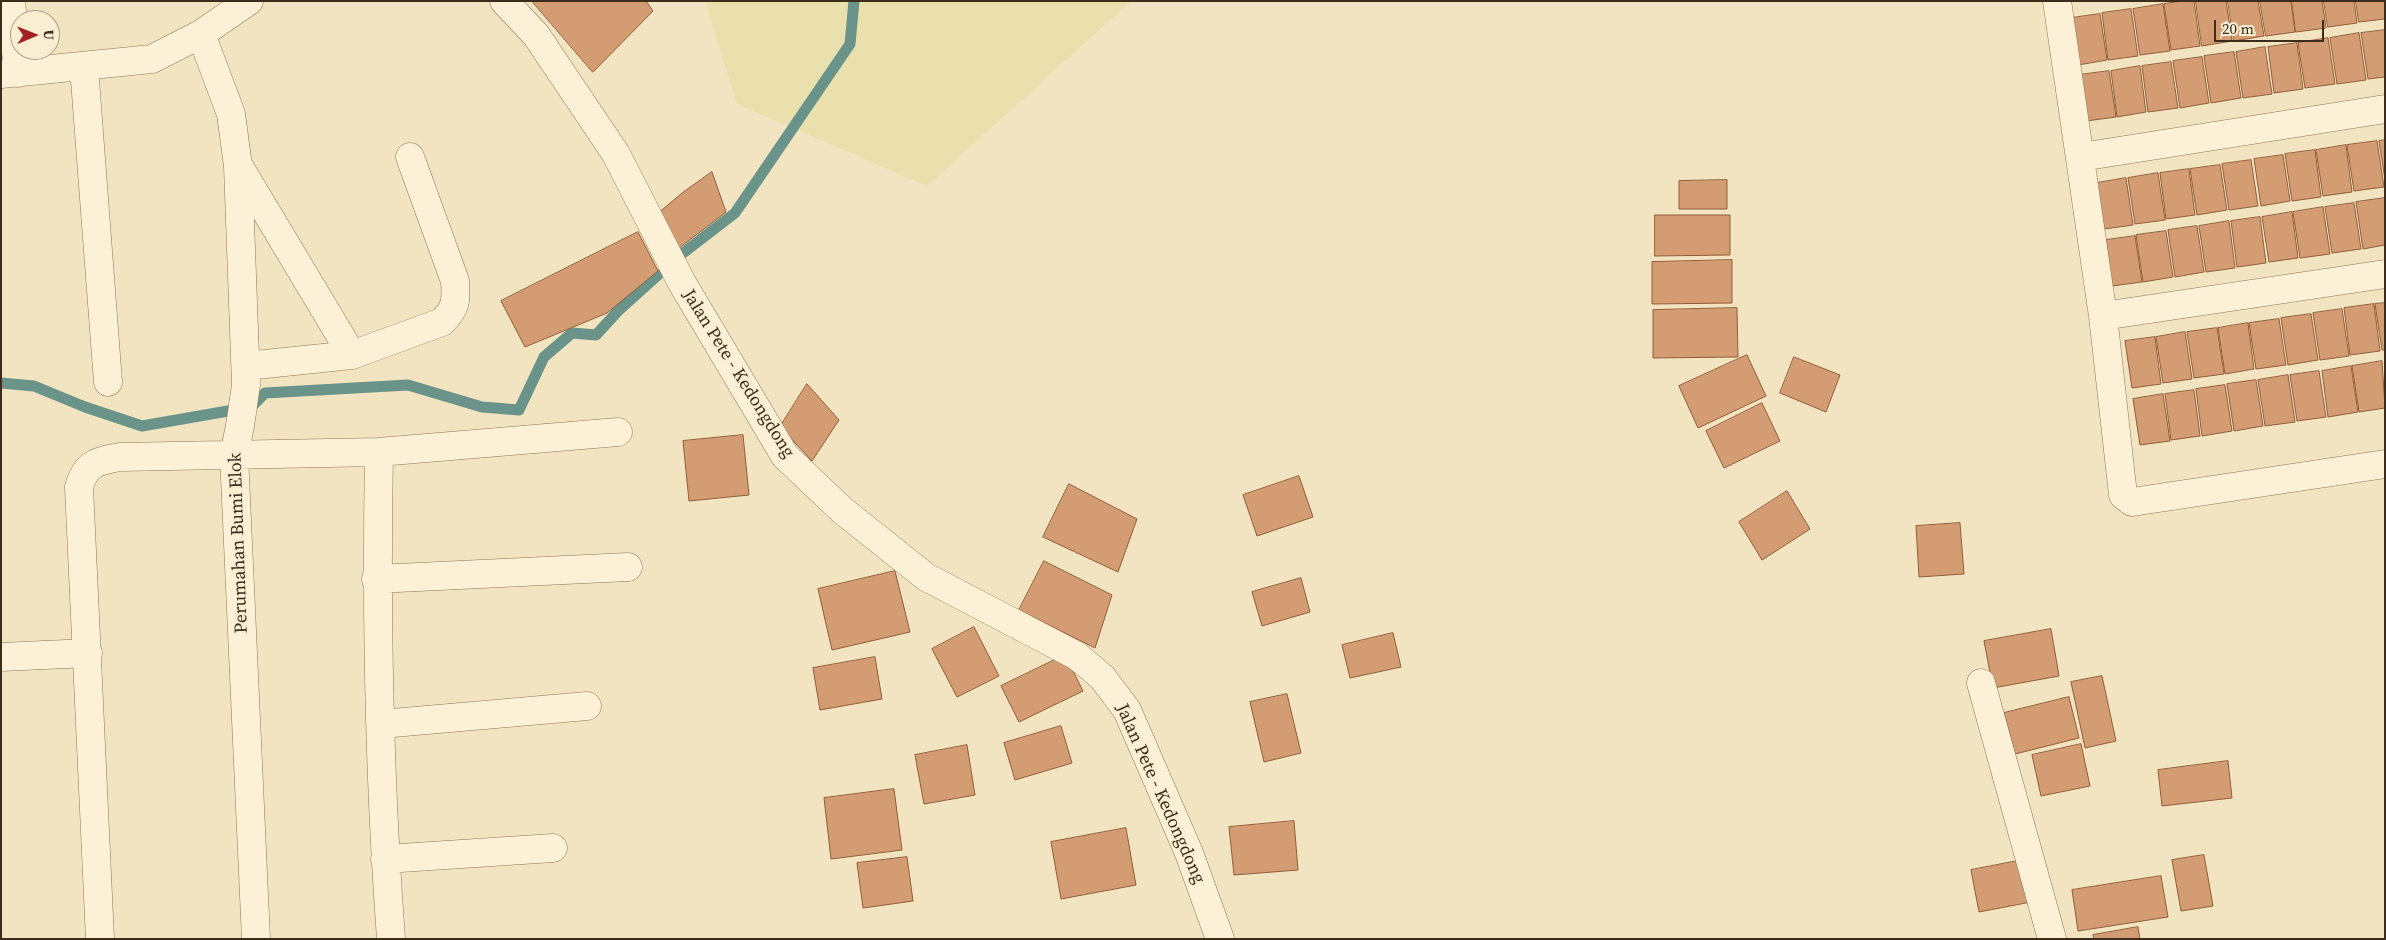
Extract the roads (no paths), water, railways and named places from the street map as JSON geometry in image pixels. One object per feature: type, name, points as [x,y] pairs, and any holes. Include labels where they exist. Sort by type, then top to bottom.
[{"type":"street","points":[[11,1],[10,74],[152,59],[201,34],[249,1]]},
{"type":"street","name":"Jalan Pete - Kedongdong","points":[[504,1],[536,34],[616,154],[682,283],[786,456],[842,510],[926,577],[1077,656],[1107,684],[1127,710],[1189,853],[1220,939]]},
{"type":"street","points":[[2057,1],[2103,316],[2123,495],[2132,502],[2385,464]]},
{"type":"street","name":"Perumahan Bumi Elok","points":[[201,34],[231,114],[238,166],[246,376],[240,426],[234,455],[256,939]]},
{"type":"street","points":[[84,67],[108,382]]},
{"type":"street","points":[[2080,157],[2385,108]]},
{"type":"street","points":[[246,376],[352,355],[442,322],[454,311],[456,299],[455,281],[410,157]]},
{"type":"street","points":[[238,166],[352,355]]},
{"type":"street","points":[[2103,316],[2385,274]]},
{"type":"street","points":[[100,939],[79,487],[83,473],[98,461],[120,457],[379,452],[618,432]]},
{"type":"street","points":[[379,452],[376,579],[385,859],[391,939]]},
{"type":"street","points":[[376,579],[628,568]]},
{"type":"street","points":[[1,657],[88,653]]},
{"type":"street","points":[[1981,683],[2052,939]]},
{"type":"street","points":[[381,724],[587,706]]},
{"type":"street","points":[[385,859],[553,848]]},
{"type":"waterway","points":[[674,260],[735,213],[850,44],[854,1]]},
{"type":"waterway","points":[[1,383],[34,386],[85,407],[142,426],[251,407],[265,393],[408,385],[482,407],[519,410],[544,357],[572,333],[596,335],[618,311],[658,275]]}]
